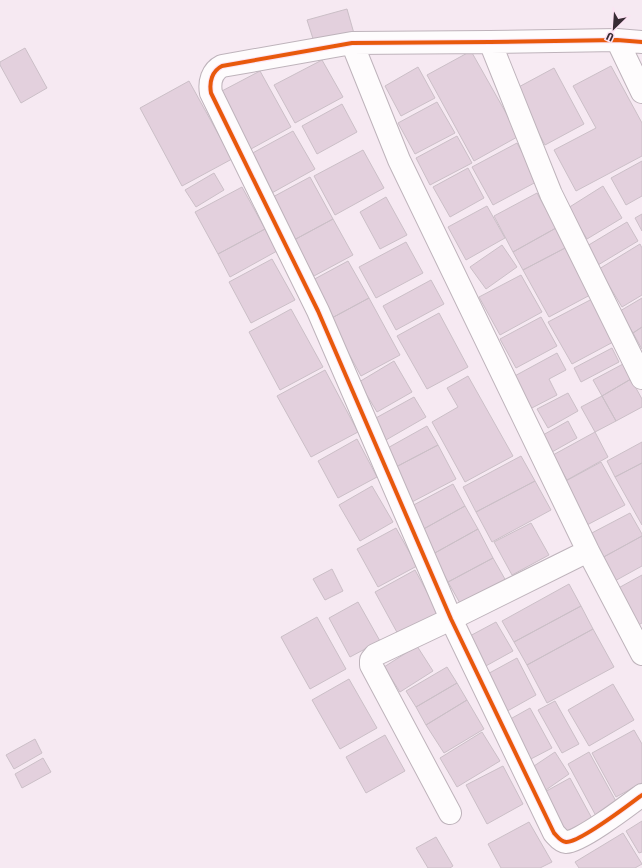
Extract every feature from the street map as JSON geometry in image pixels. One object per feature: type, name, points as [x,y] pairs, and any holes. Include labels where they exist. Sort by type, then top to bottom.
[{"type":"street","points":[[617,40],[642,92]]},
{"type":"street","points":[[642,42],[617,40],[352,42],[222,66],[217,68],[209,84],[210,93],[318,312],[450,619],[554,833],[559,840],[566,842],[573,841],[609,819],[642,795]]},
{"type":"street","points":[[352,42],[399,160],[588,551],[642,654]]},
{"type":"street","points":[[490,42],[551,194],[642,378]]},
{"type":"street","points":[[450,813],[371,665],[371,660],[375,655],[588,551]]},
{"type":"building","points":[[347,9],[355,37],[316,48],[307,20]]},
{"type":"building","points":[[25,48],[47,88],[21,103],[0,65],[0,62]]},
{"type":"building","points":[[471,51],[519,136],[474,161],[427,75]]},
{"type":"building","points":[[322,60],[343,97],[295,123],[274,85]]},
{"type":"building","points":[[611,66],[642,123],[642,156],[576,191],[554,150],[596,128],[573,86]]},
{"type":"building","points":[[418,67],[435,98],[401,116],[385,86]]},
{"type":"building","points":[[554,68],[584,124],[545,145],[515,89]]},
{"type":"building","points":[[260,71],[291,127],[251,149],[220,92]]},
{"type":"building","points":[[189,81],[232,159],[182,186],[140,108]]},
{"type":"building","points":[[437,102],[455,133],[415,154],[398,123]]},
{"type":"building","points":[[342,104],[357,132],[317,154],[302,126]]},
{"type":"building","points":[[293,131],[315,169],[270,194],[249,155]]},
{"type":"building","points":[[457,136],[472,163],[430,185],[416,158]]},
{"type":"building","points":[[517,143],[538,181],[493,205],[472,167]]},
{"type":"building","points":[[363,150],[384,188],[335,215],[314,176]]},
{"type":"building","points":[[642,161],[642,196],[626,205],[611,178]]},
{"type":"building","points":[[468,168],[484,198],[450,217],[433,187]]},
{"type":"building","points":[[214,173],[224,190],[196,207],[185,190]]},
{"type":"building","points":[[310,177],[333,219],[294,240],[271,198]]},
{"type":"building","points":[[603,186],[622,218],[587,239],[568,208]]},
{"type":"building","points":[[242,187],[265,229],[218,254],[195,212]]},
{"type":"building","points":[[537,193],[556,228],[513,252],[494,216]]},
{"type":"building","points":[[386,197],[407,235],[380,249],[360,212]]},
{"type":"building","points":[[487,206],[505,238],[466,260],[448,227]]},
{"type":"building","points":[[642,214],[642,231],[635,218]]},
{"type":"building","points":[[333,219],[353,255],[314,276],[294,240]]},
{"type":"building","points":[[627,222],[638,241],[598,265],[587,246]]},
{"type":"building","points":[[556,228],[567,247],[523,270],[513,252]]},
{"type":"building","points":[[265,229],[277,251],[230,277],[218,254]]},
{"type":"building","points":[[406,242],[423,273],[376,298],[359,267]]},
{"type":"building","points":[[640,244],[642,248],[642,295],[622,307],[599,269]]},
{"type":"building","points":[[502,245],[517,267],[486,289],[470,267]]},
{"type":"building","points":[[567,247],[592,294],[549,317],[523,270]]},
{"type":"building","points":[[272,259],[295,300],[251,323],[229,282]]},
{"type":"building","points":[[348,261],[369,298],[330,319],[309,282]]},
{"type":"building","points":[[521,275],[542,312],[500,335],[479,297]]},
{"type":"building","points":[[431,280],[444,304],[396,330],[383,306]]},
{"type":"building","points":[[369,298],[400,355],[361,376],[330,319]]},
{"type":"building","points":[[642,298],[642,327],[633,333],[620,311]]},
{"type":"building","points":[[592,299],[615,341],[572,364],[548,322]]},
{"type":"building","points":[[291,309],[323,367],[280,390],[249,332]]},
{"type":"building","points":[[439,313],[468,367],[427,389],[397,336]]},
{"type":"building","points":[[541,317],[557,346],[516,368],[500,339]]},
{"type":"building","points":[[642,327],[642,349],[633,333]]},
{"type":"building","points":[[612,348],[619,362],[581,382],[574,368]]},
{"type":"building","points":[[557,353],[566,370],[549,379],[557,395],[528,410],[511,378]]},
{"type":"building","points":[[394,361],[412,392],[377,412],[359,382]]},
{"type":"building","points":[[623,364],[631,379],[602,396],[593,380]]},
{"type":"building","points":[[325,370],[358,432],[311,457],[277,396]]},
{"type":"building","points":[[468,376],[513,456],[465,482],[432,422],[458,407],[447,388]]},
{"type":"building","points":[[631,379],[642,399],[642,407],[616,421],[602,396]]},
{"type":"building","points":[[568,393],[578,411],[548,428],[537,409]]},
{"type":"building","points":[[602,396],[616,421],[595,432],[581,407]]},
{"type":"building","points":[[414,397],[426,417],[386,440],[374,419]]},
{"type":"building","points":[[568,421],[577,438],[552,452],[543,435]]},
{"type":"building","points":[[427,426],[438,445],[394,468],[384,450]]},
{"type":"building","points":[[595,432],[608,457],[567,480],[553,455]]},
{"type":"building","points":[[357,439],[377,477],[338,498],[318,461]]},
{"type":"building","points":[[642,442],[642,463],[615,477],[607,461]]},
{"type":"building","points":[[438,445],[456,479],[412,502],[394,468]]},
{"type":"building","points":[[521,456],[535,481],[476,512],[463,487]]},
{"type":"building","points":[[601,462],[625,505],[587,525],[564,482]]},
{"type":"building","points":[[642,463],[642,525],[615,477]]},
{"type":"building","points":[[535,481],[551,510],[492,542],[476,512]]},
{"type":"building","points":[[453,484],[465,506],[420,531],[408,508]]},
{"type":"building","points":[[372,486],[393,522],[360,541],[339,505]]},
{"type":"building","points":[[465,506],[478,529],[433,554],[420,531]]},
{"type":"building","points":[[630,513],[642,536],[600,559],[588,535]]},
{"type":"building","points":[[531,523],[549,555],[512,575],[494,542]]},
{"type":"building","points":[[396,528],[417,566],[378,587],[357,549]]},
{"type":"building","points":[[478,529],[493,558],[448,582],[433,554]]},
{"type":"building","points":[[642,536],[642,566],[613,582],[600,559]]},
{"type":"building","points":[[493,558],[510,588],[465,612],[448,582]]},
{"type":"building","points":[[332,569],[343,591],[325,600],[313,579]]},
{"type":"building","points":[[415,570],[439,614],[399,636],[375,592]]},
{"type":"building","points":[[642,575],[642,623],[633,628],[613,591]]},
{"type":"building","points":[[569,584],[581,606],[514,642],[502,621]]},
{"type":"building","points":[[358,602],[380,641],[350,657],[329,618]]},
{"type":"building","points":[[581,606],[593,629],[527,665],[514,642]]},
{"type":"building","points":[[317,617],[346,669],[310,689],[281,637]]},
{"type":"building","points":[[496,622],[513,651],[484,667],[468,637]]},
{"type":"building","points":[[593,629],[614,667],[547,703],[527,665]]},
{"type":"building","points":[[417,646],[433,671],[400,692],[384,667]]},
{"type":"building","points":[[517,658],[536,695],[502,714],[482,677]]},
{"type":"building","points":[[447,667],[457,683],[416,707],[406,691]]},
{"type":"building","points":[[349,679],[377,728],[340,749],[312,700]]},
{"type":"building","points":[[457,683],[467,700],[426,725],[416,707]]},
{"type":"building","points":[[613,684],[634,720],[589,746],[568,710]]},
{"type":"building","points":[[467,700],[484,729],[444,753],[426,725]]},
{"type":"building","points":[[555,701],[579,744],[562,753],[538,710]]},
{"type":"building","points":[[530,708],[552,748],[527,761],[505,722]]},
{"type":"building","points":[[634,730],[642,744],[642,783],[616,797],[592,753]]},
{"type":"building","points":[[482,732],[500,761],[457,787],[440,758]]},
{"type":"building","points":[[385,735],[405,771],[366,793],[346,757]]},
{"type":"building","points":[[35,739],[42,753],[14,769],[6,755]]},
{"type":"building","points":[[555,752],[569,774],[543,792],[528,770]]},
{"type":"building","points":[[589,752],[618,805],[596,816],[568,764]]},
{"type":"building","points":[[43,758],[51,772],[22,788],[15,774]]},
{"type":"building","points":[[503,766],[523,804],[487,824],[466,785]]},
{"type":"building","points":[[570,778],[595,824],[566,839],[541,794]]},
{"type":"building","points":[[642,821],[642,852],[639,853],[626,831]]},
{"type":"building","points":[[529,822],[552,862],[540,868],[501,868],[488,844]]},
{"type":"building","points":[[623,833],[642,864],[635,868],[579,868],[575,862]]},
{"type":"building","points":[[436,837],[453,866],[450,868],[428,868],[416,848]]},
{"type":"cycle path","points":[[642,42],[617,40],[352,43],[222,66],[212,77],[210,85],[211,93],[318,311],[451,619],[554,833],[559,839],[566,842],[573,841],[593,830],[642,795]]}]
